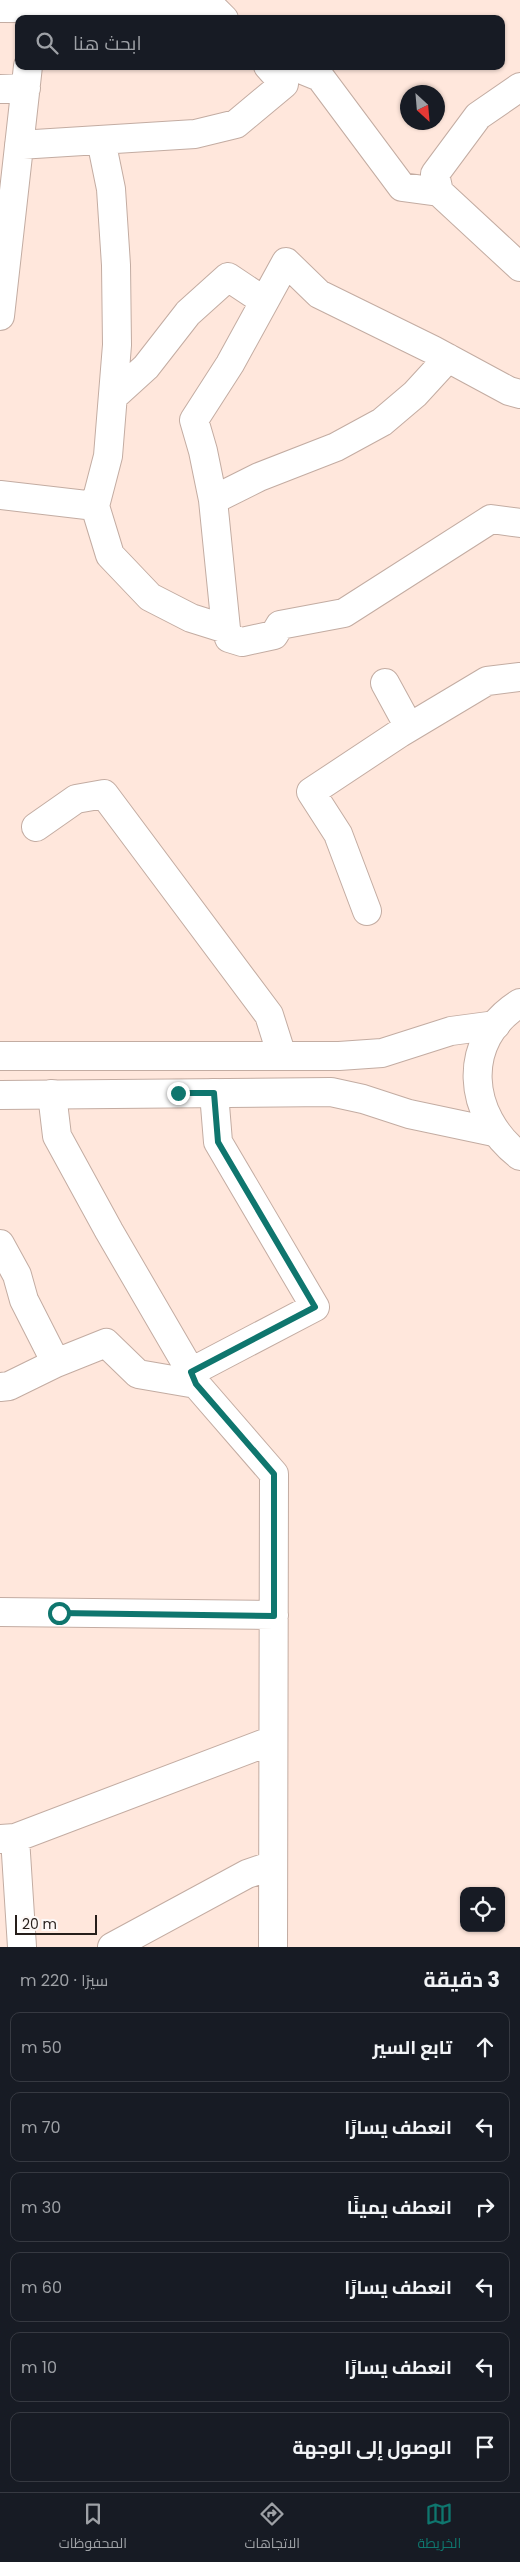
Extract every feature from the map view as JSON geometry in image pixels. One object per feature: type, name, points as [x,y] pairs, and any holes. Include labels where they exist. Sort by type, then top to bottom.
[{"type":"street","points":[[0,8],[34,14],[218,9]]},
{"type":"street","points":[[19,145],[195,134],[236,124],[284,84],[272,70]]},
{"type":"street","points":[[303,70],[320,77],[402,187],[439,192]]},
{"type":"street","points":[[0,316],[19,145],[18,81]]},
{"type":"street","points":[[520,87],[478,116],[435,174],[439,192],[520,267]]},
{"type":"street","points":[[101,140],[112,189],[116,266],[117,345],[108,456],[95,506],[110,555],[150,597],[190,618],[226,629]]},
{"type":"street","points":[[520,394],[509,391],[448,358],[319,294],[286,262],[230,364],[194,420],[204,451],[213,500],[228,638],[242,642],[274,635],[280,624],[344,613],[491,519],[520,523]]},
{"type":"street","points":[[113,397],[146,367],[188,313],[228,277],[264,301]]},
{"type":"street","points":[[213,500],[259,477],[336,447],[382,422],[416,394],[448,358]]},
{"type":"street","points":[[0,495],[95,506]]},
{"type":"street","points":[[367,911],[338,834],[311,792],[409,728],[487,681],[520,677]]},
{"type":"street","points":[[385,683],[409,728]]},
{"type":"street","points":[[36,826],[76,799],[104,794],[269,1015],[282,1056]]},
{"type":"street","points":[[520,1003],[496,1025],[484,1045],[480,1059],[478,1090],[483,1112],[494,1132],[520,1156]]},
{"type":"street","points":[[0,1056],[282,1056],[382,1053],[451,1031],[496,1025]]},
{"type":"street","points":[[0,1095],[331,1092],[363,1099],[409,1114],[494,1132]]},
{"type":"street","points":[[0,1387],[9,1386],[56,1363],[106,1343],[138,1374],[194,1378],[315,1307],[218,1142],[214,1093]]},
{"type":"street","points":[[52,1094],[57,1136],[109,1232],[194,1378],[274,1474],[273,1947]]},
{"type":"street","points":[[0,1244],[17,1275],[24,1300],[56,1363]]},
{"type":"street","points":[[0,1612],[274,1616]]},
{"type":"street","points":[[22,1947],[8,1839],[273,1740]]},
{"type":"street","points":[[112,1947],[248,1874],[273,1865]]},
{"type":"route","points":[[59,1613],[274,1616],[274,1474],[196,1384],[191,1372],[315,1307],[218,1142],[214,1093],[178,1093]]}]
